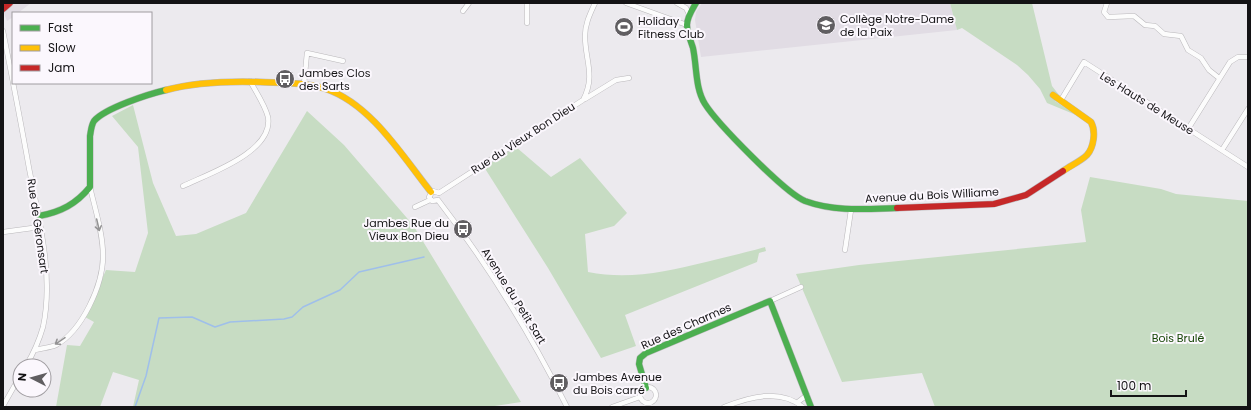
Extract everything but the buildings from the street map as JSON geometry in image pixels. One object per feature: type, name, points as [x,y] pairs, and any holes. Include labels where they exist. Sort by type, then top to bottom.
[{"type":"street","points":[[3,8],[10,3]]},
{"type":"street","points":[[463,11],[469,3]]},
{"type":"street","points":[[527,3],[527,23]]},
{"type":"street","name":"Rue du Vieux Bon Dieu","points":[[439,193],[583,100],[589,89],[590,80],[585,34],[586,22],[595,3]]},
{"type":"street","points":[[626,3],[687,24],[689,14],[696,3]]},
{"type":"street","points":[[677,3],[686,8],[689,14]]},
{"type":"street","points":[[686,8],[691,3]]},
{"type":"street","points":[[1107,3],[1104,12],[1108,17],[1134,16],[1145,25],[1155,26],[1164,34],[1181,36],[1188,50],[1201,58],[1209,70],[1219,78]]},
{"type":"street","name":"Avenue du Bois Williame","points":[[687,24],[693,49],[700,95],[714,117],[783,186],[803,200],[825,207],[851,210],[994,204],[1026,195],[1087,155],[1094,143],[1094,128],[1091,122],[1053,95]]},
{"type":"street","name":"Rue de Géronsart","points":[[3,31],[12,77]]},
{"type":"street","points":[[304,84],[307,53],[343,61]]},
{"type":"street","points":[[1188,128],[1219,78],[1233,59],[1248,57]]},
{"type":"street","name":"Les Hauts de Meuse","points":[[1061,100],[1084,62],[1248,167]]},
{"type":"street","points":[[583,100],[616,80],[629,78]]},
{"type":"street","points":[[183,186],[247,154],[259,144],[266,132],[267,116],[250,82]]},
{"type":"street","points":[[35,350],[55,345],[68,336],[85,315],[100,278],[103,257],[102,240],[90,187],[90,139],[92,124],[97,118],[130,101],[175,88],[200,83],[250,82],[304,84],[316,86],[340,95],[368,115],[431,192],[430,200]]},
{"type":"street","name":"Rue de Géronsart","points":[[13,84],[39,216],[46,274],[46,305],[42,328],[35,350],[30,358]]},
{"type":"street","points":[[1222,150],[1248,109]]},
{"type":"street","points":[[39,216],[58,213],[71,208],[90,187]]},
{"type":"street","points":[[415,207],[430,200],[434,202],[438,200],[439,193],[435,191],[431,192]]},
{"type":"street","name":"Avenue du Petit Sart","points":[[438,200],[476,253],[505,299],[549,371],[567,407]]},
{"type":"street","name":"Avenue du Bois Williame","points":[[845,250],[851,210]]},
{"type":"street","points":[[3,232],[40,227]]},
{"type":"street","name":"Rue des Charmes","points":[[646,388],[639,364],[640,358],[646,353],[801,287]]},
{"type":"street","points":[[770,301],[811,407]]},
{"type":"street","points":[[646,388],[652,389],[655,394],[650,405],[643,401],[640,396],[641,391],[646,388]]},
{"type":"street","points":[[3,406],[12,390]]},
{"type":"street","points":[[724,407],[758,395],[780,397],[798,402],[803,407]]},
{"type":"street","points":[[798,402],[806,395]]},
{"type":"street","points":[[612,407],[640,396]]},
{"type":"shaded area","points":[[3,3],[31,3],[19,12],[12,12],[12,18],[7,21],[3,11]]},
{"type":"shaded area","name":"Collège Notre-Dame de la Paix","points":[[702,3],[950,3],[957,30],[701,57],[695,20],[696,12]]},
{"type":"green space","points":[[950,3],[1032,3],[1052,86],[1059,95],[1055,101],[1076,115],[1047,103],[1040,89],[1017,65],[962,28],[957,30]]},
{"type":"green space","points":[[133,105],[153,183],[176,236],[196,234],[246,213],[307,111],[344,145],[413,225],[521,402],[488,407],[133,407],[139,380],[113,372],[100,407],[56,407],[67,345],[80,346],[94,322],[85,317],[106,270],[135,272],[148,233],[138,147],[112,116]]},
{"type":"green space","points":[[516,147],[551,177],[580,158],[627,213],[614,226],[585,234],[588,272],[618,275],[647,274],[691,266],[765,247],[766,251],[759,253],[757,262],[625,315],[636,346],[601,358],[548,268],[484,167]]},
{"type":"green space","name":"Bois Brulé","points":[[1090,177],[1161,189],[1176,194],[1248,201],[1248,407],[935,407],[922,373],[842,382],[796,274],[859,265],[1086,242],[1081,210]]},
{"type":"waterway","points":[[135,407],[146,376],[159,318],[192,317],[215,327],[230,322],[284,319],[292,317],[303,307],[340,290],[359,272],[424,257]]},
{"type":"traffic: fast","points":[[696,3],[689,16],[687,28],[693,48],[699,91],[705,104],[712,113],[752,157],[795,195],[805,201],[828,207],[839,208],[897,208]]},
{"type":"traffic: fast","points":[[39,216],[61,210],[74,203],[90,187],[90,136],[94,121],[108,111],[117,107],[139,98],[166,90]]},
{"type":"traffic: fast","points":[[646,388],[639,364],[640,358],[646,353],[770,301],[811,407]]},
{"type":"traffic: slow","points":[[166,90],[201,84],[236,82],[293,83],[326,89],[342,96],[372,119],[385,133],[431,192]]},
{"type":"traffic: slow","points":[[1053,95],[1091,122],[1093,126],[1093,143],[1089,152],[1082,159],[1063,171]]},
{"type":"traffic: jam","points":[[3,9],[10,3]]},
{"type":"traffic: jam","points":[[897,208],[994,204],[1026,195],[1063,171]]},
{"type":"place","name":"Collège Notre-Dame de la Paix","points":[[826,25]]},
{"type":"place","name":"Holiday Fitness Club","points":[[624,27]]},
{"type":"place","name":"Jambes Clos des Sarts","points":[[285,79]]},
{"type":"place","name":"Jambes Rue du Vieux Bon Dieu","points":[[463,229]]},
{"type":"place","name":"Jambes Avenue du Bois carré","points":[[559,383]]}]
